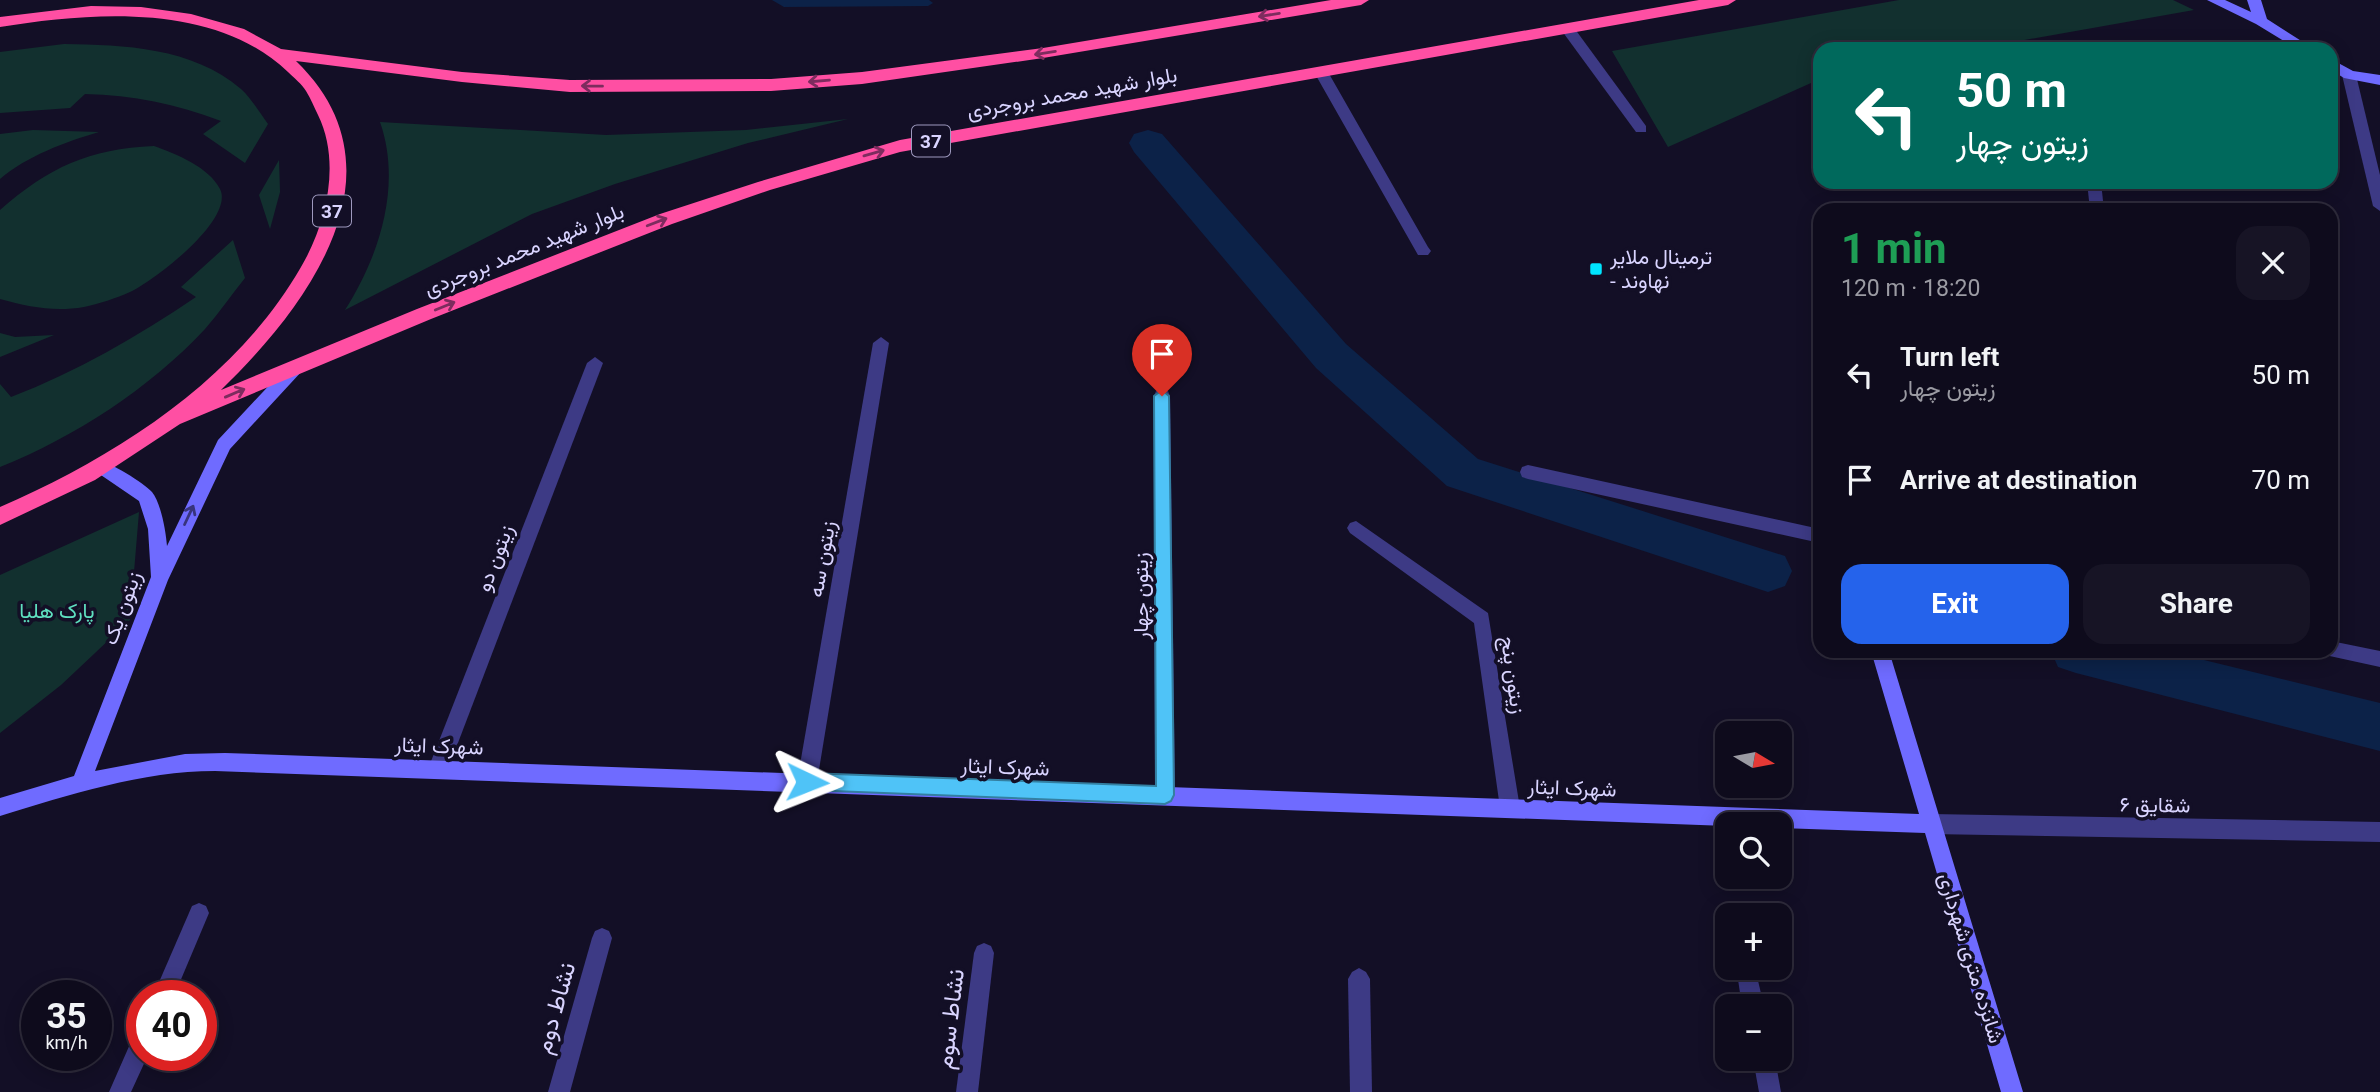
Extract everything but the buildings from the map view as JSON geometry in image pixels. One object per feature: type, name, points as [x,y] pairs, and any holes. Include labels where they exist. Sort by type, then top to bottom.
[{"type":"highway","name":"بلوار شهید محمد بروجردی","points":[[279,54],[462,78],[570,86],[771,85],[862,78],[1043,53],[1361,0]]},
{"type":"highway","name":"بلوار شهید محمد بروجردی","points":[[172,419],[666,219],[900,146],[1728,0]]},
{"type":"highway","name":"37","points":[[0,22],[83,11],[141,12],[194,19],[240,33],[279,54],[309,82],[327,111],[338,145],[339,183],[329,225],[309,270],[278,316],[231,368],[172,419],[101,466],[0,516]]},
{"type":"street","points":[[2214,0],[2261,21],[2296,42]]},
{"type":"street","points":[[2254,0],[2261,21]]},
{"type":"street","points":[[1567,29],[1641,129]]},
{"type":"street","points":[[2338,68],[2349,75],[2380,80]]},
{"type":"street","points":[[1321,72],[1423,251]]},
{"type":"street","points":[[2349,75],[2380,206]]},
{"type":"street","name":"زیتون سه","points":[[807,782],[881,343]]},
{"type":"street","name":"زیتون دو","points":[[438,769],[595,363]]},
{"type":"street","points":[[160,577],[224,445],[296,367]]},
{"type":"street","name":"زیتون چهار","points":[[1162,396],[1165,795]]},
{"type":"street","name":"زیتون یک","points":[[81,782],[160,577],[157,529],[146,497],[101,466]]},
{"type":"street","points":[[1528,472],[1813,534]]},
{"type":"street","name":"زیتون پنج","points":[[1356,528],[1482,619],[1510,808]]},
{"type":"street","points":[[2338,650],[2380,659]]},
{"type":"street","name":"شانزده متری شهرداری","points":[[1882,658],[2012,1092]]},
{"type":"street","name":"شهرک ایثار","points":[[0,807],[81,782],[188,763],[287,763],[1930,824]]},
{"type":"street","name":"شقایق ۶","points":[[1930,824],[2380,832]]},
{"type":"street","points":[[170,980],[199,914]]},
{"type":"street","name":"نشاط دوم","points":[[559,1092],[602,937]]},
{"type":"street","name":"نشاط سوم","points":[[967,1092],[985,953]]},
{"type":"street","points":[[1359,979],[1361,1092]]},
{"type":"street","points":[[120,1092],[129,1071]]},
{"type":"street","points":[[1766,1071],[1770,1092]]},
{"type":"green space","points":[[1899,0],[2173,0],[2194,10],[2013,42],[1813,42],[1813,82],[1668,147],[1612,51]]},
{"type":"green space","points":[[64,44],[157,51],[201,64],[241,89],[268,124],[245,163],[203,134],[221,121],[154,102],[85,94],[70,108],[0,113],[0,52]]},
{"type":"green space","points":[[848,119],[748,143],[615,184],[532,214],[345,310],[368,266],[384,219],[389,170],[380,122],[606,135],[746,130]]},
{"type":"green space","points":[[33,130],[99,132],[47,151],[22,163],[0,179],[0,134]]},
{"type":"green space","points":[[154,146],[182,157],[200,168],[220,189],[221,202],[216,216],[190,248],[141,286],[84,307],[52,309],[0,299],[0,210],[36,182],[71,163],[109,151]]},
{"type":"green space","points":[[279,160],[280,192],[270,229],[259,195]]},
{"type":"green space","points":[[233,240],[245,278],[210,323],[183,351],[110,409],[56,441],[0,467],[0,384],[11,397],[83,364],[152,326],[196,297],[181,287]]},
{"type":"green space","points":[[0,333],[15,337],[54,335],[0,357]]},
{"type":"green space","name":"پارک هلیا","points":[[139,512],[130,620],[61,685],[0,733],[0,575]]},
{"type":"waterway","points":[[777,0],[784,4],[928,3]]},
{"type":"waterway","points":[[1148,143],[1331,356],[1463,473],[1768,571]]},
{"type":"waterway","points":[[2104,658],[2380,727]]},
{"type":"place","name":"ترمینال ملایر - نهاوند","points":[[1596,269]]},
{"type":"route","points":[[807,782],[1165,795],[1162,396]]}]
